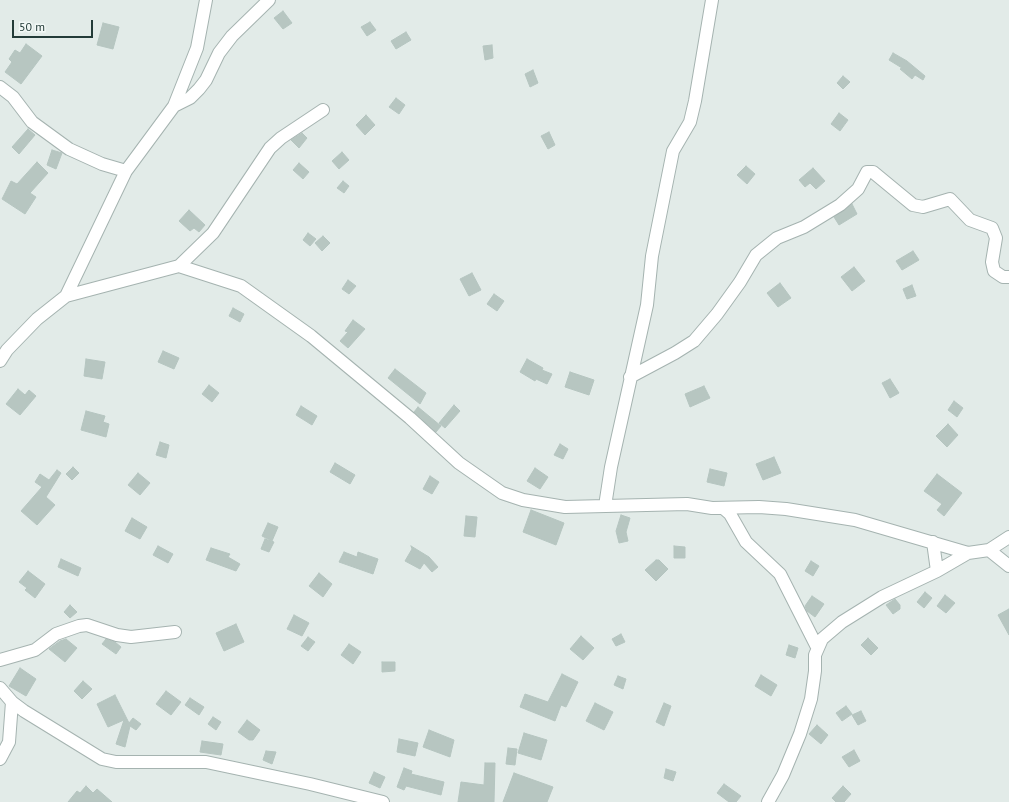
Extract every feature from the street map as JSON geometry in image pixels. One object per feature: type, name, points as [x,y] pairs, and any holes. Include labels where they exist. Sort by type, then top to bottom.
[{"type":"street","points":[[66,296],[126,171],[174,106],[197,48],[206,0]]},
{"type":"street","points":[[174,106],[190,98],[199,89],[206,80],[219,53],[232,36],[269,0]]},
{"type":"street","points":[[604,506],[630,377],[647,305],[652,256],[673,151],[690,122],[695,102],[712,0]]},
{"type":"street","points":[[0,87],[13,97],[21,110],[32,122],[69,149],[102,164],[126,171]]},
{"type":"street","points":[[0,361],[7,350],[37,318],[66,296],[179,266],[213,233],[270,148],[280,138],[322,110]]},
{"type":"street","points":[[630,377],[694,341],[736,288],[756,255],[777,238],[804,227],[840,205],[858,189],[867,172],[873,172],[913,205],[923,207],[950,199],[967,219],[992,228],[996,238],[992,262],[994,270],[1003,277],[1009,276]]},
{"type":"street","points":[[179,266],[242,286],[253,292],[311,336],[382,394],[459,463],[502,493],[523,500],[565,507],[687,504],[722,508],[779,509],[855,520],[968,553]]},
{"type":"street","points":[[722,508],[730,514],[746,542],[780,574],[817,646]]},
{"type":"street","points":[[768,802],[783,775],[807,713],[811,699],[815,671],[815,655],[817,646],[822,639],[842,622],[882,598],[937,571],[968,553],[989,550],[1009,537]]},
{"type":"street","points":[[933,542],[937,571]]},
{"type":"street","points":[[989,550],[1009,566]]},
{"type":"street","points":[[0,660],[35,650],[56,634],[79,626],[87,625],[131,637],[175,632]]},
{"type":"street","points":[[0,688],[12,702],[102,759],[116,762],[206,762],[310,784],[383,802]]},
{"type":"street","points":[[0,759],[9,742],[12,702]]},
{"type":"building","points":[[283,11],[292,23],[283,29],[274,18]]},
{"type":"building","points":[[370,22],[376,30],[367,36],[361,27]]},
{"type":"building","points":[[103,23],[119,27],[113,49],[97,45]]},
{"type":"building","points":[[406,32],[411,40],[396,49],[391,41]]},
{"type":"building","points":[[26,44],[42,56],[21,84],[5,72],[12,62],[9,59],[15,50],[20,53]]},
{"type":"building","points":[[492,45],[493,58],[485,60],[483,46]]},
{"type":"building","points":[[893,53],[907,61],[925,76],[923,80],[915,75],[912,79],[900,69],[902,68],[889,60]]},
{"type":"building","points":[[533,70],[538,83],[530,87],[525,74]]},
{"type":"building","points":[[843,76],[850,82],[843,89],[837,83]]},
{"type":"building","points":[[396,98],[405,105],[399,114],[389,107]]},
{"type":"building","points":[[839,113],[848,120],[840,131],[831,124]]},
{"type":"building","points":[[366,115],[375,125],[365,135],[356,125]]},
{"type":"building","points":[[28,129],[35,135],[19,154],[12,147]]},
{"type":"building","points":[[549,132],[555,145],[548,149],[541,136]]},
{"type":"building","points":[[302,133],[307,138],[299,148],[291,140]]},
{"type":"building","points":[[52,150],[62,153],[56,169],[47,165]]},
{"type":"building","points":[[342,152],[349,160],[339,169],[332,161]]},
{"type":"building","points":[[37,162],[48,173],[30,193],[36,197],[25,214],[2,199],[11,181],[17,184]]},
{"type":"building","points":[[299,163],[309,172],[303,179],[293,170]]},
{"type":"building","points":[[746,166],[755,174],[747,184],[737,175]]},
{"type":"building","points":[[813,168],[825,181],[816,189],[810,183],[805,187],[799,180]]},
{"type":"building","points":[[343,181],[349,186],[344,193],[337,188]]},
{"type":"building","points":[[852,204],[857,214],[839,225],[834,217]]},
{"type":"building","points":[[189,210],[205,225],[199,232],[194,228],[190,231],[179,221]]},
{"type":"building","points":[[308,233],[316,239],[310,246],[303,240]]},
{"type":"building","points":[[323,236],[330,243],[322,251],[315,243]]},
{"type":"building","points":[[913,251],[919,260],[902,270],[896,261]]},
{"type":"building","points":[[854,267],[865,281],[852,291],[841,277]]},
{"type":"building","points":[[472,273],[481,290],[469,296],[460,279]]},
{"type":"building","points":[[348,280],[356,286],[349,294],[342,289]]},
{"type":"building","points":[[780,283],[791,298],[778,307],[767,293]]},
{"type":"building","points":[[912,285],[916,296],[907,299],[903,289]]},
{"type":"building","points":[[494,294],[504,301],[497,311],[487,304]]},
{"type":"building","points":[[233,308],[244,314],[240,322],[229,316]]},
{"type":"building","points":[[353,320],[365,329],[348,348],[340,341],[348,332],[345,331]]},
{"type":"building","points":[[163,351],[179,358],[174,369],[158,362]]},
{"type":"building","points":[[86,359],[105,362],[102,379],[84,376]]},
{"type":"building","points":[[527,359],[543,368],[542,370],[552,374],[547,384],[536,379],[535,381],[520,372]]},
{"type":"building","points":[[395,369],[426,393],[420,404],[388,378]]},
{"type":"building","points":[[570,372],[594,380],[589,395],[565,387]]},
{"type":"building","points":[[890,379],[899,393],[890,398],[882,383]]},
{"type":"building","points":[[209,385],[219,393],[212,402],[202,394]]},
{"type":"building","points":[[704,386],[710,398],[690,407],[685,394]]},
{"type":"building","points":[[18,389],[25,395],[29,390],[36,396],[20,415],[6,404]]},
{"type":"building","points":[[954,401],[963,408],[957,417],[948,410]]},
{"type":"building","points":[[454,405],[460,411],[445,428],[439,423]]},
{"type":"building","points":[[301,406],[317,416],[312,425],[296,415]]},
{"type":"building","points":[[418,407],[441,426],[436,432],[414,412]]},
{"type":"building","points":[[86,411],[105,416],[103,422],[109,424],[106,437],[81,430]]},
{"type":"building","points":[[948,424],[958,435],[947,447],[936,436]]},
{"type":"building","points":[[160,442],[169,445],[166,458],[156,455]]},
{"type":"building","points":[[560,444],[568,449],[563,459],[554,455]]},
{"type":"building","points":[[774,457],[781,473],[763,480],[756,464]]},
{"type":"building","points":[[335,463],[355,475],[350,484],[330,472]]},
{"type":"building","points":[[73,467],[79,473],[72,480],[66,474]]},
{"type":"building","points":[[535,468],[548,477],[540,489],[527,481]]},
{"type":"building","points":[[710,469],[727,473],[724,486],[707,482]]},
{"type":"building","points":[[57,470],[61,473],[46,497],[55,505],[37,525],[21,511],[42,487],[35,482],[40,474],[49,480]]},
{"type":"building","points":[[138,473],[150,483],[140,495],[128,485]]},
{"type":"building","points":[[937,474],[962,493],[944,516],[937,510],[942,504],[924,491]]},
{"type":"building","points":[[430,476],[439,482],[432,494],[423,489]]},
{"type":"building","points":[[531,510],[564,523],[556,545],[523,532]]},
{"type":"building","points":[[621,515],[630,518],[626,532],[628,541],[619,543],[616,531]]},
{"type":"building","points":[[466,516],[477,517],[475,537],[464,536]]},
{"type":"building","points":[[132,518],[147,527],[140,539],[125,531]]},
{"type":"building","points":[[268,523],[278,527],[272,541],[262,536]]},
{"type":"building","points":[[265,539],[274,542],[269,552],[261,549]]},
{"type":"building","points":[[158,546],[173,554],[168,563],[153,555]]},
{"type":"building","points":[[411,546],[429,557],[438,567],[432,572],[424,563],[420,569],[405,561],[412,549]]},
{"type":"building","points":[[674,546],[685,547],[685,558],[674,558]]},
{"type":"building","points":[[211,548],[230,554],[228,557],[240,564],[236,571],[206,560]]},
{"type":"building","points":[[344,552],[357,557],[358,552],[378,559],[373,574],[339,562]]},
{"type":"building","points":[[61,559],[81,568],[78,576],[58,567]]},
{"type":"building","points":[[656,560],[659,560],[668,569],[656,581],[645,570]]},
{"type":"building","points":[[811,561],[819,566],[813,576],[805,571]]},
{"type":"building","points":[[28,571],[45,584],[35,598],[25,590],[27,588],[19,582]]},
{"type":"building","points":[[319,573],[332,584],[323,597],[309,586]]},
{"type":"building","points":[[925,592],[932,598],[924,608],[917,602]]},
{"type":"building","points":[[945,595],[955,603],[946,613],[937,606]]},
{"type":"building","points":[[812,596],[824,604],[815,617],[807,611],[805,606]]},
{"type":"building","points":[[895,599],[900,605],[900,609],[893,614],[886,605]]},
{"type":"building","points":[[70,605],[77,612],[70,618],[64,612]]},
{"type":"building","points":[[1009,609],[1009,635],[998,615]]},
{"type":"building","points":[[294,615],[309,623],[302,636],[287,629]]},
{"type":"building","points":[[236,624],[244,642],[224,651],[216,633]]},
{"type":"building","points":[[621,634],[625,642],[616,646],[612,639]]},
{"type":"building","points":[[581,636],[594,648],[583,660],[570,649]]},
{"type":"building","points":[[308,637],[315,642],[308,651],[301,646]]},
{"type":"building","points":[[868,638],[878,648],[871,655],[861,645]]},
{"type":"building","points":[[66,639],[77,648],[65,662],[49,649],[60,641]]},
{"type":"building","points":[[106,639],[115,642],[121,647],[116,654],[102,644]]},
{"type":"building","points":[[349,644],[361,652],[353,664],[341,655]]},
{"type":"building","points":[[789,645],[798,648],[795,658],[786,655]]},
{"type":"building","points":[[382,662],[395,662],[395,671],[382,672]]},
{"type":"building","points":[[20,668],[36,679],[26,696],[9,686]]},
{"type":"building","points":[[562,674],[578,682],[566,707],[561,705],[555,721],[520,707],[525,694],[548,702]]},
{"type":"building","points":[[761,675],[777,685],[771,696],[755,686]]},
{"type":"building","points":[[618,676],[626,679],[623,689],[614,685]]},
{"type":"building","points":[[83,681],[92,689],[82,699],[74,691]]},
{"type":"building","points":[[166,691],[181,702],[171,715],[156,704]]},
{"type":"building","points":[[115,695],[129,723],[133,718],[141,724],[136,730],[130,726],[125,747],[116,744],[124,720],[108,727],[97,704]]},
{"type":"building","points":[[190,698],[204,707],[199,715],[185,705]]},
{"type":"building","points":[[595,703],[613,712],[604,730],[586,721]]},
{"type":"building","points":[[664,703],[671,706],[664,726],[656,722]]},
{"type":"building","points":[[846,706],[852,714],[842,721],[836,713]]},
{"type":"building","points":[[861,711],[866,721],[858,725],[852,715]]},
{"type":"building","points":[[213,717],[221,722],[216,730],[208,724]]},
{"type":"building","points":[[247,720],[260,730],[253,740],[249,740],[238,732]]},
{"type":"building","points":[[817,725],[828,735],[821,744],[809,734]]},
{"type":"building","points":[[429,730],[454,740],[450,757],[423,747]]},
{"type":"building","points":[[524,733],[547,740],[541,760],[518,753]]},
{"type":"building","points":[[399,739],[418,743],[415,756],[397,752]]},
{"type":"building","points":[[202,741],[223,744],[221,755],[200,752]]},
{"type":"building","points":[[508,748],[517,749],[515,765],[506,764]]},
{"type":"building","points":[[854,750],[860,761],[849,767],[842,757]]},
{"type":"building","points":[[266,751],[276,752],[272,764],[263,760]]},
{"type":"building","points":[[485,763],[495,763],[494,802],[458,802],[461,782],[484,785]]},
{"type":"building","points":[[404,768],[412,771],[411,774],[444,782],[441,795],[406,786],[404,790],[397,787]]},
{"type":"building","points":[[666,769],[676,772],[673,781],[664,778]]},
{"type":"building","points":[[374,772],[385,777],[380,788],[369,783]]},
{"type":"building","points":[[514,773],[553,787],[547,802],[503,802]]},
{"type":"building","points":[[724,784],[741,796],[736,802],[729,802],[717,793]]},
{"type":"building","points":[[86,786],[93,793],[97,789],[112,802],[68,802],[77,791],[80,793]]},
{"type":"building","points":[[843,786],[851,794],[844,802],[836,802],[832,798]]}]
